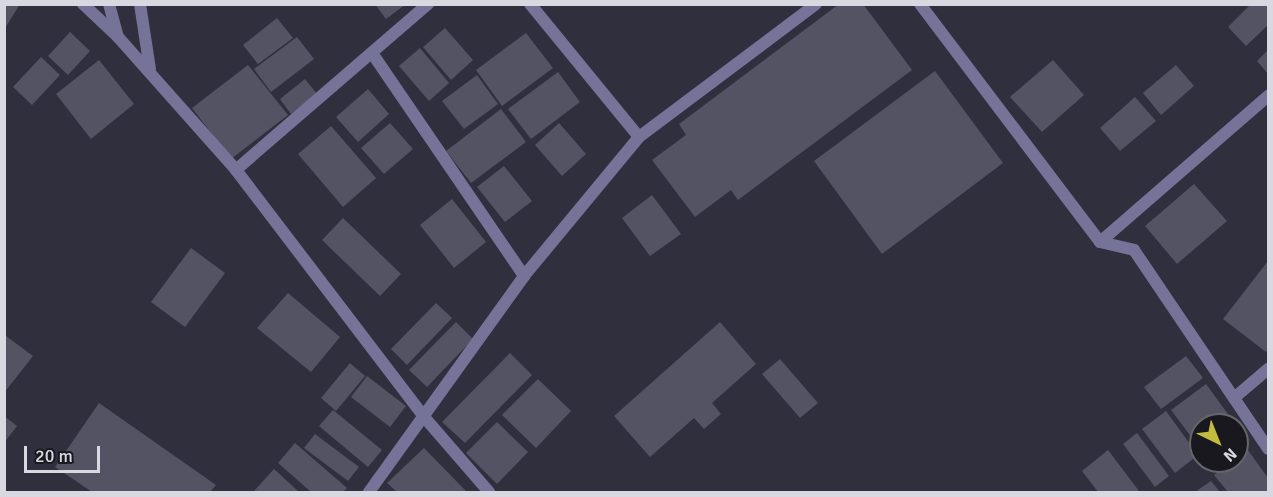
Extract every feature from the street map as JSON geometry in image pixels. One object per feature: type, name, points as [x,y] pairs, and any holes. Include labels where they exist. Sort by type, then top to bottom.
[{"type":"street","points":[[83,4],[150,69],[236,170],[425,418],[489,492]]},
{"type":"street","points":[[109,4],[118,38]]},
{"type":"street","points":[[140,4],[150,69]]},
{"type":"street","points":[[236,170],[428,4]]},
{"type":"street","points":[[530,4],[639,137]]},
{"type":"street","points":[[369,492],[425,418],[524,276],[639,137],[816,4]]},
{"type":"street","points":[[920,4],[1100,242],[1134,250],[1269,449]]},
{"type":"street","points":[[372,52],[524,276]]},
{"type":"street","points":[[1100,242],[1269,96]]},
{"type":"street","points":[[1234,398],[1269,369]]},
{"type":"building","points":[[4,4],[20,4],[4,30]]},
{"type":"building","points":[[375,4],[406,4],[386,19]]},
{"type":"building","points":[[839,4],[863,4],[912,70],[738,200],[731,190],[695,217],[652,160],[686,135],[679,124]]},
{"type":"building","points":[[1251,4],[1268,4],[1268,25],[1246,46],[1228,27]]},
{"type":"building","points":[[277,18],[293,38],[258,64],[243,45]]},
{"type":"building","points":[[445,28],[473,60],[451,80],[423,47]]},
{"type":"building","points":[[70,32],[90,51],[68,75],[48,56]]},
{"type":"building","points":[[526,33],[553,68],[502,106],[476,70]]},
{"type":"building","points":[[297,37],[314,59],[271,92],[254,69]]},
{"type":"building","points":[[420,48],[449,83],[429,101],[399,66]]},
{"type":"building","points":[[1268,50],[1268,74],[1257,61]]},
{"type":"building","points":[[41,57],[60,75],[32,105],[13,87]]},
{"type":"building","points":[[99,60],[134,104],[91,139],[56,94]]},
{"type":"building","points":[[1053,60],[1084,95],[1042,132],[1010,97]]},
{"type":"building","points":[[248,65],[288,115],[231,159],[192,108]]},
{"type":"building","points":[[1176,65],[1194,86],[1161,115],[1143,93]]},
{"type":"building","points":[[935,71],[1003,163],[882,254],[814,161]]},
{"type":"building","points":[[558,72],[580,102],[531,139],[508,109]]},
{"type":"building","points":[[477,75],[498,104],[464,129],[442,101]]},
{"type":"building","points":[[305,79],[317,94],[291,114],[280,99]]},
{"type":"building","points":[[368,89],[389,114],[358,142],[336,117]]},
{"type":"building","points":[[1135,97],[1156,121],[1120,151],[1100,128]]},
{"type":"building","points":[[501,109],[526,142],[471,183],[446,151]]},
{"type":"building","points":[[390,123],[413,149],[384,174],[361,148]]},
{"type":"building","points":[[559,123],[586,154],[562,176],[535,145]]},
{"type":"building","points":[[331,126],[376,178],[343,207],[298,154]]},
{"type":"building","points":[[504,166],[532,201],[505,222],[477,187]]},
{"type":"building","points":[[1194,184],[1227,221],[1177,264],[1145,226]]},
{"type":"building","points":[[652,195],[681,234],[650,256],[622,218]]},
{"type":"building","points":[[452,199],[486,242],[454,268],[420,225]]},
{"type":"building","points":[[343,218],[401,274],[380,296],[322,240]]},
{"type":"building","points":[[191,248],[225,273],[185,327],[151,302]]},
{"type":"building","points":[[1268,261],[1268,349],[1266,352],[1223,319]]},
{"type":"building","points":[[288,293],[340,337],[311,372],[257,328]]},
{"type":"building","points":[[436,303],[452,318],[407,365],[391,349]]},
{"type":"building","points":[[456,322],[473,339],[427,387],[409,370]]},
{"type":"building","points":[[720,322],[756,364],[712,403],[721,414],[704,429],[694,418],[650,457],[614,416]]},
{"type":"building","points":[[6,336],[33,356],[4,393],[4,338]]},
{"type":"building","points":[[510,353],[532,375],[465,443],[442,422]]},
{"type":"building","points":[[1186,356],[1203,378],[1161,409],[1144,387]]},
{"type":"building","points":[[780,359],[818,403],[800,418],[762,374]]},
{"type":"building","points":[[350,363],[365,376],[336,411],[321,398]]},
{"type":"building","points":[[367,376],[406,406],[390,427],[351,397]]},
{"type":"building","points":[[538,379],[571,411],[536,448],[502,415]]},
{"type":"building","points":[[1206,384],[1227,413],[1189,413],[1189,434],[1171,410]]},
{"type":"building","points":[[99,403],[216,485],[210,492],[92,492],[55,467]]},
{"type":"building","points":[[333,410],[382,450],[368,467],[319,426]]},
{"type":"building","points":[[1166,411],[1189,443],[1189,462],[1175,473],[1142,429]]},
{"type":"building","points":[[4,416],[17,426],[4,443]]},
{"type":"building","points":[[497,422],[528,452],[497,484],[466,453]]},
{"type":"building","points":[[1137,433],[1169,476],[1155,487],[1123,444]]},
{"type":"building","points":[[315,434],[359,467],[348,481],[304,448]]},
{"type":"building","points":[[295,443],[347,488],[343,492],[311,492],[278,463]]},
{"type":"building","points":[[424,448],[467,492],[397,492],[387,483]]},
{"type":"building","points":[[1108,450],[1139,491],[1098,492],[1082,471]]},
{"type":"building","points":[[1249,451],[1268,478],[1268,492],[1228,492],[1214,475],[1217,473],[1249,473]]},
{"type":"building","points":[[274,469],[298,491],[253,492]]},
{"type":"building","points":[[1211,481],[1220,492],[1195,492]]}]
